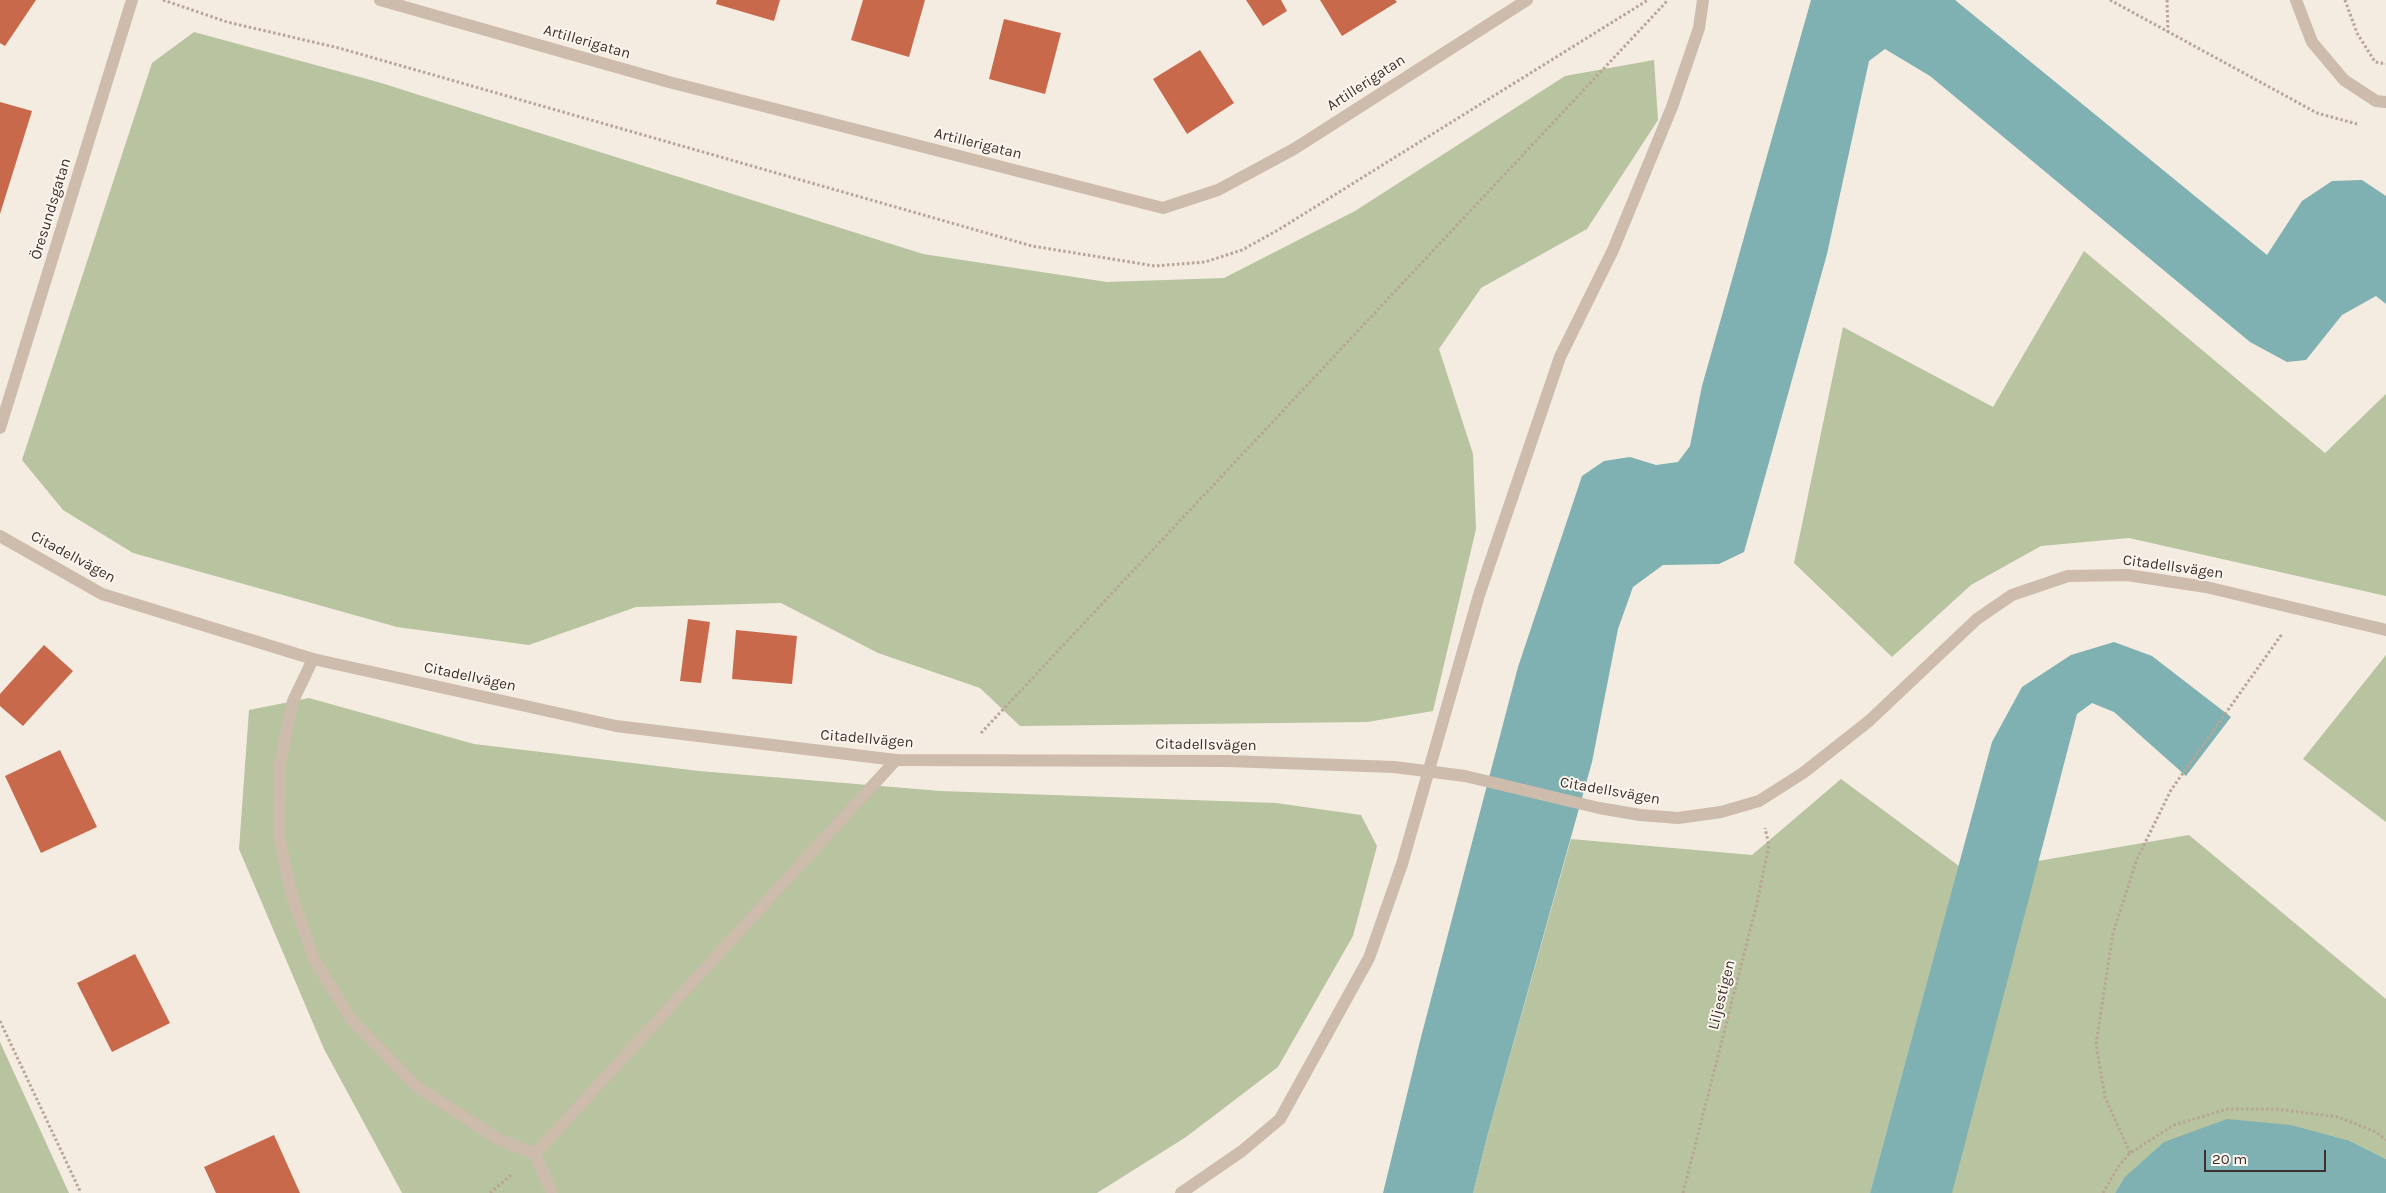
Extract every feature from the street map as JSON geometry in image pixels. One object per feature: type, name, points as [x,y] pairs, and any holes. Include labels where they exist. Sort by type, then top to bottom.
[{"type":"street","name":"Öresundsgatan","points":[[0,428],[132,0]]},
{"type":"street","name":"Artillerigatan","points":[[380,0],[669,82],[1163,208],[1218,190],[1294,149],[1527,0]]},
{"type":"street","points":[[1181,1193],[1242,1151],[1280,1119],[1369,958],[1402,864],[1479,595],[1560,357],[1613,250],[1672,107],[1699,28],[1703,0]]},
{"type":"street","points":[[2296,0],[2312,42],[2344,80],[2376,101],[2386,102]]},
{"type":"street","name":"Citadellvägen","points":[[0,536],[102,594],[313,659],[616,726],[896,760],[955,760]]},
{"type":"street","name":"Citadellsvägen","points":[[955,760],[1228,761],[1394,767],[1465,776],[1599,808],[1640,815],[1678,818],[1721,812],[1759,801],[1803,773],[1869,721],[1977,619],[2012,595],[2068,576],[2127,575],[2206,587],[2386,630]]},
{"type":"street","points":[[313,659],[294,701],[280,763],[279,835],[291,893],[314,959],[351,1019],[416,1086],[498,1139],[535,1154],[552,1193]]},
{"type":"street","points":[[535,1154],[896,760]]},
{"type":"path","points":[[955,760],[1668,0]]},
{"type":"path","points":[[2110,0],[2317,113],[2349,122]]},
{"type":"path","points":[[2167,0],[2168,33]]},
{"type":"path","points":[[2345,0],[2357,33],[2370,55],[2375,62],[2386,64]]},
{"type":"path","points":[[2130,1153],[2105,1097],[2096,1044],[2113,933],[2137,859],[2171,790],[2281,637],[2296,607]]},
{"type":"path","name":"Liljestigen","points":[[1683,1193],[1756,906],[1769,845],[1759,801]]},
{"type":"path","points":[[0,1021],[81,1193]]},
{"type":"path","points":[[2103,1193],[2118,1167],[2130,1153],[2174,1125],[2226,1109],[2276,1109],[2338,1117],[2376,1132],[2386,1140]]},
{"type":"green space","points":[[194,32],[378,82],[923,254],[1107,282],[1224,278],[1355,211],[1565,76],[1654,60],[1658,120],[1587,229],[1481,288],[1439,349],[1473,454],[1476,529],[1433,711],[1367,722],[1020,726],[980,688],[878,653],[781,603],[636,607],[529,645],[397,627],[133,553],[63,510],[22,460],[152,63]]},
{"type":"green space","points":[[2084,251],[2325,453],[2386,394],[2386,596],[2129,538],[2041,546],[1971,585],[1892,657],[1794,563],[1843,327],[1993,407]]},
{"type":"green space","points":[[2386,655],[2386,822],[2303,759]]},
{"type":"green space","points":[[309,698],[474,744],[699,771],[941,791],[1276,803],[1361,815],[1377,846],[1353,936],[1278,1067],[1186,1137],[1097,1193],[402,1193],[324,1049],[239,849],[249,710]]},
{"type":"green space","points":[[1841,779],[1959,866],[1870,1193],[1473,1193],[1571,839],[1752,855]]},
{"type":"green space","points":[[2189,835],[2386,999],[2386,1159],[2350,1141],[2124,1178],[2115,1193],[1948,1193],[2038,861]]},
{"type":"green space","points":[[0,1042],[69,1193],[0,1193]]},
{"type":"water","points":[[1811,0],[1955,0],[2267,255],[2302,201],[2332,181],[2362,180],[2386,196],[2386,304],[2376,296],[2342,315],[2306,360],[2287,362],[2250,342],[1930,76],[1885,49],[1869,61],[1827,254],[1744,552],[1719,564],[1663,565],[1633,587],[1618,629],[1592,762],[1473,1193],[1383,1193],[1420,1041],[1518,667],[1582,476],[1604,461],[1630,457],[1656,465],[1678,462],[1690,446],[1702,386]]},
{"type":"water","points":[[2114,642],[2152,656],[2231,717],[2186,776],[2114,712],[2092,703],[2077,714],[1952,1193],[1870,1193],[1992,742],[2022,687],[2071,655]]},
{"type":"water","points":[[2227,1119],[2291,1125],[2350,1141],[2386,1159],[2386,1193],[2115,1193],[2124,1178],[2164,1142]]},
{"type":"building","points":[[0,0],[36,0],[5,46],[0,43]]},
{"type":"building","points":[[717,0],[780,0],[774,21],[716,4]]},
{"type":"building","points":[[863,0],[925,0],[909,57],[851,40]]},
{"type":"building","points":[[1246,0],[1281,0],[1287,11],[1263,26]]},
{"type":"building","points":[[1320,0],[1395,0],[1397,2],[1342,36]]},
{"type":"building","points":[[1004,19],[1061,33],[1045,94],[989,79]]},
{"type":"building","points":[[1200,50],[1234,103],[1187,134],[1153,79]]},
{"type":"building","points":[[0,102],[32,111],[0,214]]},
{"type":"building","points":[[688,619],[710,622],[701,683],[680,681]]},
{"type":"building","points":[[736,630],[797,636],[792,684],[732,679]]},
{"type":"building","points":[[44,645],[73,671],[23,726],[0,706],[0,694]]},
{"type":"building","points":[[60,750],[97,827],[41,853],[5,776]]},
{"type":"building","points":[[135,954],[170,1023],[112,1052],[77,983]]},
{"type":"building","points":[[274,1135],[300,1193],[216,1193],[204,1167]]}]
